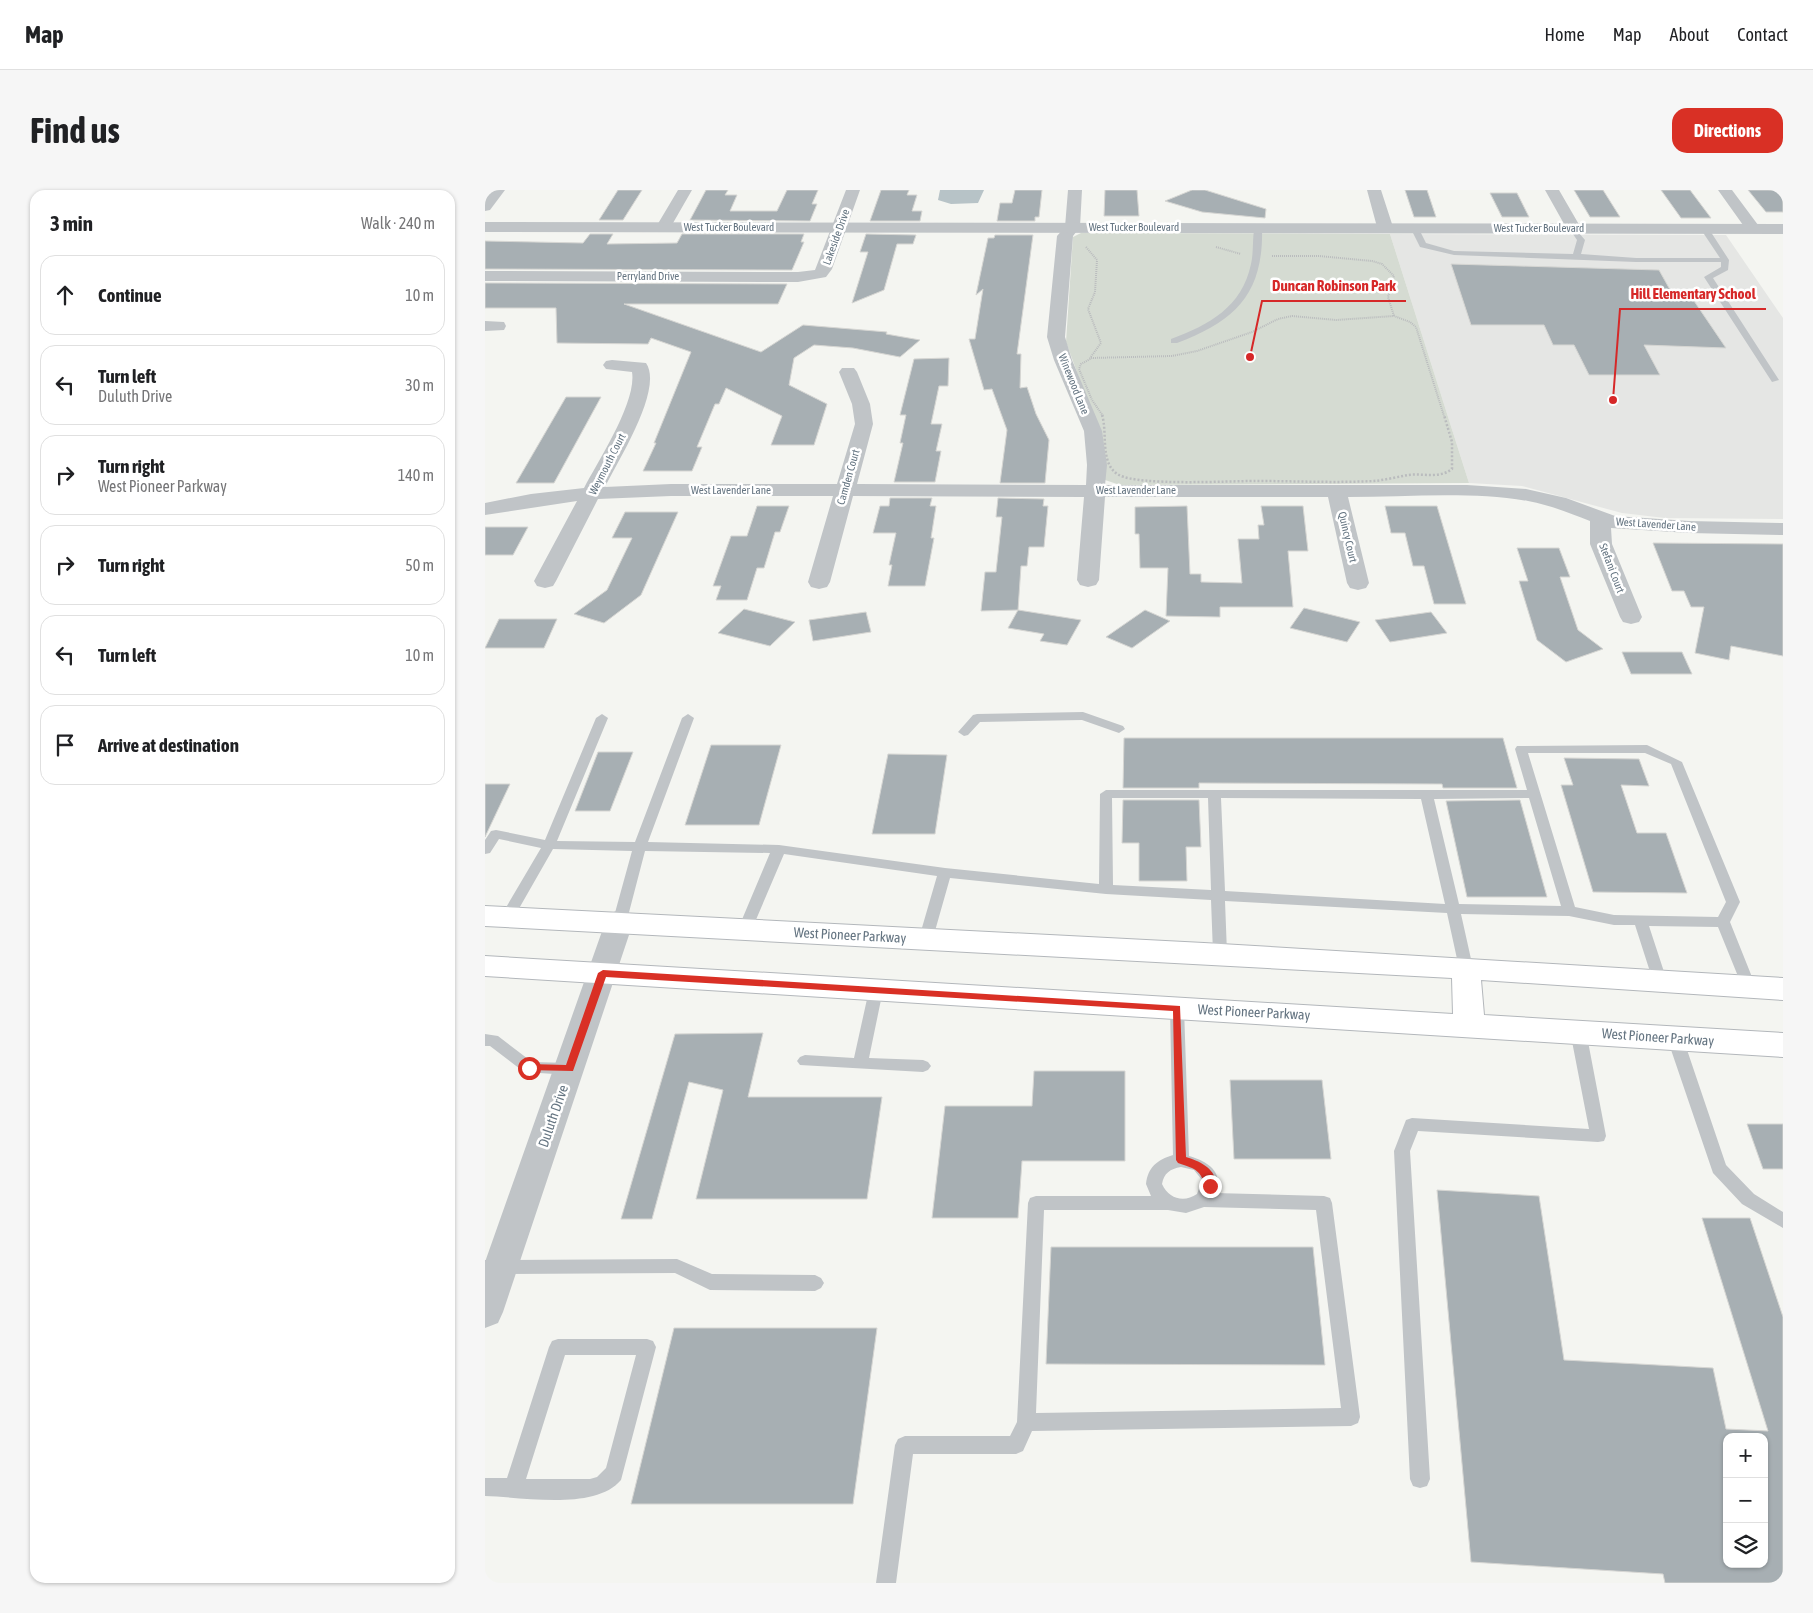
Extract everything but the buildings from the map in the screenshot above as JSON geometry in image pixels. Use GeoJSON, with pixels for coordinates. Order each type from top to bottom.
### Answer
{"type":"FeatureCollection","features":[{"type":"Feature","properties":{"kind":"main road","name":"West Pioneer Parkway"},"geometry":{"type":"LineString","coordinates":[[497,916],[620,920],[745,929],[1220,953],[1783,989]]}},
{"type":"Feature","properties":{"kind":"main road","name":"West Pioneer Parkway"},"geometry":{"type":"LineString","coordinates":[[485,966],[1469,1024],[1783,1045]]}},
{"type":"Feature","properties":{"kind":"main road"},"geometry":{"type":"LineString","coordinates":[[1466,968],[1469,1024]]}},
{"type":"Feature","properties":{"kind":"street"},"geometry":{"type":"LineString","coordinates":[[485,207],[497,190]]}},
{"type":"Feature","properties":{"kind":"street"},"geometry":{"type":"LineString","coordinates":[[664,227],[685,190]]}},
{"type":"Feature","properties":{"kind":"street","name":"Lakeside Drive"},"geometry":{"type":"LineString","coordinates":[[810,275],[820,274],[824,269],[853,190]]}},
{"type":"Feature","properties":{"kind":"street","name":"Winewood Lane"},"geometry":{"type":"LineString","coordinates":[[1075,190],[1072,227],[1065,236],[1056,336],[1063,360],[1093,431],[1097,465],[1088,580]]}},
{"type":"Feature","properties":{"kind":"street"},"geometry":{"type":"LineString","coordinates":[[1374,190],[1385,227]]}},
{"type":"Feature","properties":{"kind":"street"},"geometry":{"type":"LineString","coordinates":[[1552,190],[1573,228]]}},
{"type":"Feature","properties":{"kind":"street"},"geometry":{"type":"LineString","coordinates":[[1725,190],[1753,229]]}},
{"type":"Feature","properties":{"kind":"street","name":"West Tucker Boulevard"},"geometry":{"type":"LineString","coordinates":[[485,227],[1783,229]]}},
{"type":"Feature","properties":{"kind":"street","name":"Perryland Drive"},"geometry":{"type":"LineString","coordinates":[[485,276],[810,275]]}},
{"type":"Feature","properties":{"kind":"street","name":"Weymouth Court"},"geometry":{"type":"LineString","coordinates":[[545,581],[633,414],[642,378],[640,367],[636,365],[612,365]]}},
{"type":"Feature","properties":{"kind":"street","name":"Camden Court"},"geometry":{"type":"LineString","coordinates":[[819,582],[863,424],[861,404],[848,372]]}},
{"type":"Feature","properties":{"kind":"street","name":"West Lavender Lane"},"geometry":{"type":"LineString","coordinates":[[485,509],[544,498],[592,493],[671,490],[1495,492],[1559,502],[1612,522],[1689,527],[1783,528]]}},
{"type":"Feature","properties":{"kind":"street","name":"Quincy Court"},"geometry":{"type":"LineString","coordinates":[[1337,491],[1358,583]]}},
{"type":"Feature","properties":{"kind":"street","name":"Stefani Court"},"geometry":{"type":"LineString","coordinates":[[1600,518],[1601,544],[1631,617]]}},
{"type":"Feature","properties":{"kind":"street","name":"Duluth Drive"},"geometry":{"type":"LineString","coordinates":[[485,1312],[493,1267],[569,1069],[620,920]]}},
{"type":"Feature","properties":{"kind":"lane"},"geometry":{"type":"LineString","coordinates":[[1174,341],[1203,330],[1220,320],[1243,295],[1259,256],[1258,227]]}},
{"type":"Feature","properties":{"kind":"lane"},"geometry":{"type":"LineString","coordinates":[[1414,227],[1423,245],[1454,253],[1576,256],[1636,260],[1725,260]]}},
{"type":"Feature","properties":{"kind":"lane"},"geometry":{"type":"LineString","coordinates":[[1573,228],[1581,240],[1576,256]]}},
{"type":"Feature","properties":{"kind":"lane"},"geometry":{"type":"LineString","coordinates":[[1704,228],[1725,260],[1723,271],[1708,277],[1775,380]]}},
{"type":"Feature","properties":{"kind":"lane"},"geometry":{"type":"LineString","coordinates":[[963,732],[977,718],[1083,716],[1119,729]]}},
{"type":"Feature","properties":{"kind":"lane"},"geometry":{"type":"LineString","coordinates":[[497,916],[549,844],[602,718]]}},
{"type":"Feature","properties":{"kind":"lane"},"geometry":{"type":"LineString","coordinates":[[620,920],[640,846],[688,718]]}},
{"type":"Feature","properties":{"kind":"lane"},"geometry":{"type":"LineString","coordinates":[[1569,910],[1521,749],[1647,749],[1676,762],[1733,902],[1723,922],[1749,987]]}},
{"type":"Feature","properties":{"kind":"lane"},"geometry":{"type":"LineString","coordinates":[[1106,888],[1106,794],[1535,794]]}},
{"type":"Feature","properties":{"kind":"lane"},"geometry":{"type":"LineString","coordinates":[[1215,794],[1220,953]]}},
{"type":"Feature","properties":{"kind":"lane"},"geometry":{"type":"LineString","coordinates":[[1427,795],[1466,968]]}},
{"type":"Feature","properties":{"kind":"lane"},"geometry":{"type":"LineString","coordinates":[[485,850],[496,834],[549,844],[779,849],[945,873],[1106,888],[1454,909],[1569,910],[1614,920],[1723,922]]}},
{"type":"Feature","properties":{"kind":"lane"},"geometry":{"type":"LineString","coordinates":[[745,929],[779,849]]}},
{"type":"Feature","properties":{"kind":"lane"},"geometry":{"type":"LineString","coordinates":[[926,938],[945,873]]}},
{"type":"Feature","properties":{"kind":"lane"},"geometry":{"type":"LineString","coordinates":[[1640,920],[1660,981]]}},
{"type":"Feature","properties":{"kind":"lane"},"geometry":{"type":"LineString","coordinates":[[860,1064],[876,990]]}},
{"type":"Feature","properties":{"kind":"lane"},"geometry":{"type":"LineString","coordinates":[[1177,1008],[1181,1160]]}},
{"type":"Feature","properties":{"kind":"lane"},"geometry":{"type":"LineString","coordinates":[[1420,1479],[1401,1151],[1412,1124],[1598,1136],[1579,1032]]}},
{"type":"Feature","properties":{"kind":"lane"},"geometry":{"type":"LineString","coordinates":[[1675,1038],[1719,1168],[1748,1199],[1783,1221]]}},
{"type":"Feature","properties":{"kind":"lane"},"geometry":{"type":"LineString","coordinates":[[485,1040],[493,1040],[529,1068],[569,1069]]}},
{"type":"Feature","properties":{"kind":"lane"},"geometry":{"type":"LineString","coordinates":[[805,1061],[923,1066]]}},
{"type":"Feature","properties":{"kind":"lane"},"geometry":{"type":"LineString","coordinates":[[1167,1203],[1155,1191],[1155,1176],[1165,1165],[1181,1160],[1199,1165],[1210,1178],[1208,1194],[1202,1200]]}},
{"type":"Feature","properties":{"kind":"lane"},"geometry":{"type":"LineString","coordinates":[[886,1583],[905,1445],[1015,1445],[1026,1422],[1036,1203],[1167,1203],[1184,1207],[1202,1200],[1324,1203],[1351,1417],[1026,1422]]}},
{"type":"Feature","properties":{"kind":"lane"},"geometry":{"type":"LineString","coordinates":[[493,1267],[677,1266],[710,1282],[815,1283]]}},
{"type":"Feature","properties":{"kind":"lane"},"geometry":{"type":"LineString","coordinates":[[485,1487],[589,1488],[606,1483],[614,1473],[647,1347],[558,1347],[514,1487]]}},
{"type":"Feature","properties":{"kind":"path"},"geometry":{"type":"LineString","coordinates":[[1083,243],[1097,260],[1095,292],[1088,309],[1101,343],[1079,369],[1092,400],[1101,411],[1106,427],[1106,456],[1110,466],[1117,474],[1129,479],[1168,482],[1375,481],[1447,473],[1453,467],[1452,442],[1419,334],[1410,322],[1394,316],[1336,320],[1292,316],[1278,319],[1252,332],[1197,351],[1172,356],[1105,357],[1087,360]]}},
{"type":"Feature","properties":{"kind":"path"},"geometry":{"type":"LineString","coordinates":[[1209,243],[1225,251],[1259,256],[1333,257],[1383,264],[1394,276],[1388,296],[1394,316]]}},
{"type":"Feature","properties":{"kind":"shaded area"},"geometry":{"type":"Polygon","coordinates":[[[940,190],[984,190],[978,203],[951,204],[938,200],[940,190]]]}},
{"type":"Feature","properties":{"kind":"shaded area"},"geometry":{"type":"Polygon","coordinates":[[[1081,233],[1390,234],[1469,483],[1120,485],[1105,480],[1093,416],[1066,342],[1073,237],[1081,233]]]}},
{"type":"Feature","properties":{"kind":"shaded area"},"geometry":{"type":"Polygon","coordinates":[[[1390,234],[1726,235],[1783,318],[1783,519],[1665,518],[1622,513],[1522,486],[1469,483],[1390,234]]]}},
{"type":"Feature","properties":{"kind":"place","name":"Duncan Robinson Park"},"geometry":{"type":"Point","coordinates":[1250,357]}},
{"type":"Feature","properties":{"kind":"place","name":"Hill Elementary School"},"geometry":{"type":"Point","coordinates":[1613,400]}},
{"type":"Feature","properties":{"kind":"route"},"geometry":{"type":"LineString","coordinates":[[529,1068],[569,1069],[603,973],[1177,1008],[1181,1160],[1190,1161],[1206,1171],[1210,1178],[1210,1186]]}}]}
